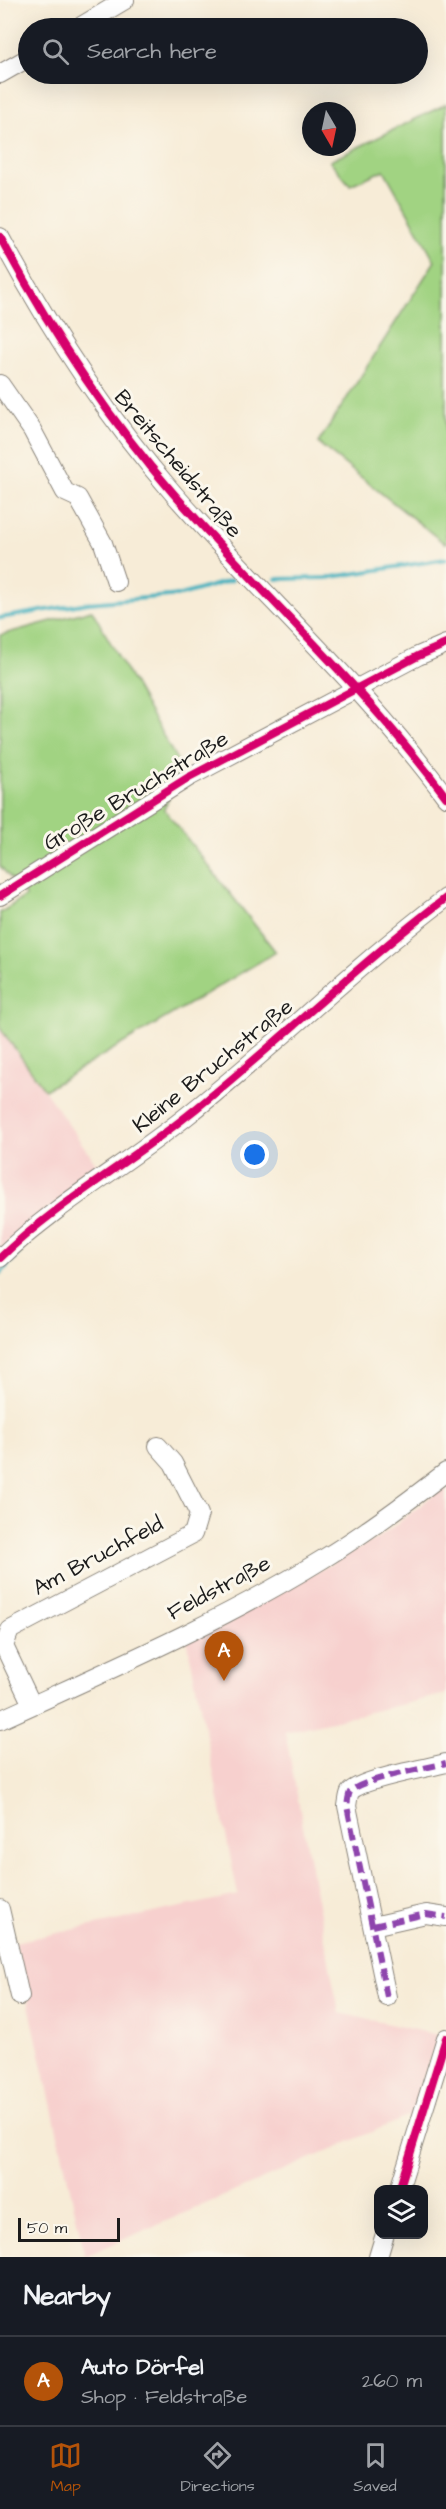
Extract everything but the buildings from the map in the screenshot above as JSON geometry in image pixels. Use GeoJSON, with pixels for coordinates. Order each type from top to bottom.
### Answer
{"type":"FeatureCollection","features":[{"type":"Feature","properties":{"kind":"street"},"geometry":{"type":"LineString","coordinates":[[95,18],[126,0]]}},
{"type":"Feature","properties":{"kind":"street"},"geometry":{"type":"LineString","coordinates":[[0,75],[18,64]]}},
{"type":"Feature","properties":{"kind":"street","name":"Breitscheidstraße"},"geometry":{"type":"LineString","coordinates":[[0,238],[58,339],[152,468],[257,584],[358,689],[401,738],[446,797]]}},
{"type":"Feature","properties":{"kind":"street"},"geometry":{"type":"LineString","coordinates":[[0,384],[32,430],[65,492],[78,498],[103,543],[116,582]]}},
{"type":"Feature","properties":{"kind":"street","name":"Große Bruchstraße"},"geometry":{"type":"LineString","coordinates":[[0,896],[189,777],[240,748],[418,656],[446,644]]}},
{"type":"Feature","properties":{"kind":"street","name":"Kleine Bruchstraße"},"geometry":{"type":"LineString","coordinates":[[0,1258],[30,1231],[205,1102],[399,935],[446,898]]}},
{"type":"Feature","properties":{"kind":"street","name":"Am Bruchfeld"},"geometry":{"type":"LineString","coordinates":[[32,1705],[4,1646],[10,1630],[193,1534],[199,1514],[173,1463],[158,1446]]}},
{"type":"Feature","properties":{"kind":"street","name":"Feldstraße"},"geometry":{"type":"LineString","coordinates":[[0,1720],[163,1645],[306,1569],[378,1524],[446,1472]]}},
{"type":"Feature","properties":{"kind":"street"},"geometry":{"type":"LineString","coordinates":[[387,1997],[347,1806],[350,1792],[365,1783],[446,1763]]}},
{"type":"Feature","properties":{"kind":"street"},"geometry":{"type":"LineString","coordinates":[[0,1908],[20,1996]]}},
{"type":"Feature","properties":{"kind":"street"},"geometry":{"type":"LineString","coordinates":[[373,1926],[426,1914],[446,1917]]}},
{"type":"Feature","properties":{"kind":"street"},"geometry":{"type":"LineString","coordinates":[[401,2185],[446,2038]]}},
{"type":"Feature","properties":{"kind":"street"},"geometry":{"type":"LineString","coordinates":[[378,2257],[384,2239]]}},
{"type":"Feature","properties":{"kind":"shaded area"},"geometry":{"type":"Polygon","coordinates":[[[0,1028],[100,1169],[0,1248],[0,1028]]]}},
{"type":"Feature","properties":{"kind":"shaded area"},"geometry":{"type":"Polygon","coordinates":[[[446,1485],[446,1694],[285,1732],[339,2013],[438,2035],[411,2115],[85,2256],[15,1942],[238,1895],[187,1641],[380,1537],[446,1485]]]}},
{"type":"Feature","properties":{"kind":"green space"},"geometry":{"type":"Polygon","coordinates":[[[446,104],[446,543],[318,443],[435,261],[384,170],[350,185],[330,161],[340,156],[356,156],[356,148],[446,104]]]}},
{"type":"Feature","properties":{"kind":"green space"},"geometry":{"type":"Polygon","coordinates":[[[92,610],[182,769],[164,809],[276,952],[45,1090],[0,1028],[0,913],[26,896],[0,866],[0,635],[92,610]]]}},
{"type":"Feature","properties":{"kind":"waterway"},"geometry":{"type":"LineString","coordinates":[[276,579],[326,578],[446,559]]}},
{"type":"Feature","properties":{"kind":"waterway"},"geometry":{"type":"LineString","coordinates":[[0,618],[88,603],[181,595],[232,580]]}},
{"type":"Feature","properties":{"kind":"waterway"},"geometry":{"type":"LineString","coordinates":[[0,1274],[21,1250]]}},
{"type":"Feature","properties":{"kind":"marked path"},"geometry":{"type":"LineString","coordinates":[[387,1997],[347,1806],[349,1795],[356,1787],[367,1783],[446,1763]]}},
{"type":"Feature","properties":{"kind":"marked path"},"geometry":{"type":"LineString","coordinates":[[373,1926],[426,1914],[446,1917]]}},
{"type":"Feature","properties":{"kind":"cycle path"},"geometry":{"type":"LineString","coordinates":[[0,237],[58,337],[124,433],[207,531],[382,718],[446,797]]}},
{"type":"Feature","properties":{"kind":"cycle path"},"geometry":{"type":"LineString","coordinates":[[0,896],[189,777],[418,656],[446,644]]}},
{"type":"Feature","properties":{"kind":"cycle path"},"geometry":{"type":"LineString","coordinates":[[0,1258],[45,1219],[188,1115],[380,951],[446,898]]}},
{"type":"Feature","properties":{"kind":"cycle path"},"geometry":{"type":"LineString","coordinates":[[401,2185],[446,2038]]}},
{"type":"Feature","properties":{"kind":"place","name":"Auto Dörfel"},"geometry":{"type":"Point","coordinates":[224,1681]}}]}
